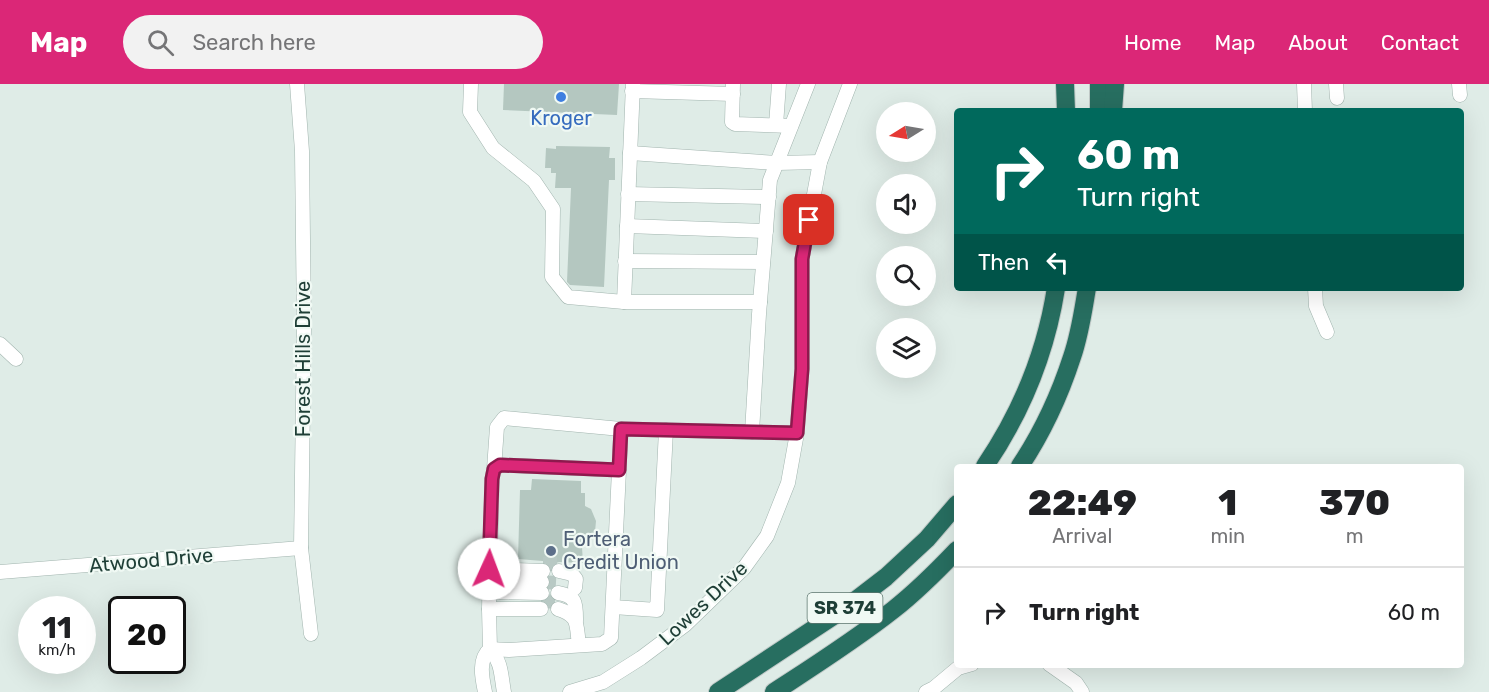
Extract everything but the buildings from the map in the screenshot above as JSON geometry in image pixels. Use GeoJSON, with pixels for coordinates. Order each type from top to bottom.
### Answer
{"type":"FeatureCollection","features":[{"type":"Feature","properties":{"kind":"highway"},"geometry":{"type":"LineString","coordinates":[[1065,84],[1066,108]]}},
{"type":"Feature","properties":{"kind":"highway"},"geometry":{"type":"LineString","coordinates":[[1099,84],[1099,108]]}},
{"type":"Feature","properties":{"kind":"highway"},"geometry":{"type":"LineString","coordinates":[[1113,108],[1116,84]]}},
{"type":"Feature","properties":{"kind":"highway"},"geometry":{"type":"LineString","coordinates":[[986,464],[1000,443],[1026,392],[1040,356],[1055,291]]}},
{"type":"Feature","properties":{"kind":"highway"},"geometry":{"type":"LineString","coordinates":[[1021,464],[1045,422],[1073,355],[1086,291]]}},
{"type":"Feature","properties":{"kind":"highway","name":"SR 374"},"geometry":{"type":"LineString","coordinates":[[718,692],[847,607],[878,583],[927,539],[954,508]]}},
{"type":"Feature","properties":{"kind":"highway","name":"SR 374"},"geometry":{"type":"LineString","coordinates":[[774,692],[861,635],[921,587],[954,553]]}},
{"type":"Feature","properties":{"kind":"street","name":"Forest Hills Drive"},"geometry":{"type":"LineString","coordinates":[[297,84],[302,151],[304,293],[301,548],[311,634]]}},
{"type":"Feature","properties":{"kind":"street"},"geometry":{"type":"LineString","coordinates":[[471,84],[470,112],[493,148],[534,181],[553,209],[552,277],[568,297],[624,302],[760,302]]}},
{"type":"Feature","properties":{"kind":"street"},"geometry":{"type":"LineString","coordinates":[[776,125],[778,84]]}},
{"type":"Feature","properties":{"kind":"street"},"geometry":{"type":"LineString","coordinates":[[752,432],[770,180],[808,84]]}},
{"type":"Feature","properties":{"kind":"street","name":"Lowes Drive"},"geometry":{"type":"LineString","coordinates":[[570,692],[603,682],[641,658],[685,625],[744,568],[767,536],[788,483],[797,433],[802,369],[802,259],[820,162],[850,84]]}},
{"type":"Feature","properties":{"kind":"street"},"geometry":{"type":"LineString","coordinates":[[1304,84],[1305,108]]}},
{"type":"Feature","properties":{"kind":"street"},"geometry":{"type":"LineString","coordinates":[[624,302],[633,87],[733,89],[732,122],[735,124],[791,126]]}},
{"type":"Feature","properties":{"kind":"street"},"geometry":{"type":"LineString","coordinates":[[630,153],[777,163],[820,162]]}},
{"type":"Feature","properties":{"kind":"street"},"geometry":{"type":"LineString","coordinates":[[628,194],[769,197]]}},
{"type":"Feature","properties":{"kind":"street"},"geometry":{"type":"LineString","coordinates":[[627,226],[766,231]]}},
{"type":"Feature","properties":{"kind":"street"},"geometry":{"type":"LineString","coordinates":[[625,261],[763,262]]}},
{"type":"Feature","properties":{"kind":"street"},"geometry":{"type":"LineString","coordinates":[[1315,291],[1316,306],[1327,332]]}},
{"type":"Feature","properties":{"kind":"street"},"geometry":{"type":"LineString","coordinates":[[0,344],[16,359]]}},
{"type":"Feature","properties":{"kind":"street"},"geometry":{"type":"LineString","coordinates":[[504,692],[497,656],[490,649],[489,584],[492,479],[497,427],[504,418],[621,429],[797,433]]}},
{"type":"Feature","properties":{"kind":"street"},"geometry":{"type":"LineString","coordinates":[[485,692],[483,660],[484,654],[490,649],[508,650],[602,644],[611,638],[621,429]]}},
{"type":"Feature","properties":{"kind":"street"},"geometry":{"type":"LineString","coordinates":[[613,607],[657,610],[666,430]]}},
{"type":"Feature","properties":{"kind":"street"},"geometry":{"type":"LineString","coordinates":[[494,469],[500,465],[619,470]]}},
{"type":"Feature","properties":{"kind":"street","name":"Atwood Drive"},"geometry":{"type":"LineString","coordinates":[[0,572],[301,548]]}},
{"type":"Feature","properties":{"kind":"street"},"geometry":{"type":"LineString","coordinates":[[558,585],[570,565],[576,573],[579,645]]}},
{"type":"Feature","properties":{"kind":"street"},"geometry":{"type":"LineString","coordinates":[[489,584],[542,585],[489,584]]}},
{"type":"Feature","properties":{"kind":"street"},"geometry":{"type":"LineString","coordinates":[[558,585],[570,613],[576,598]]}},
{"type":"Feature","properties":{"kind":"street"},"geometry":{"type":"LineString","coordinates":[[558,585],[568,585],[576,598]]}},
{"type":"Feature","properties":{"kind":"street"},"geometry":{"type":"LineString","coordinates":[[926,692],[958,668]]}},
{"type":"Feature","properties":{"kind":"street"},"geometry":{"type":"LineString","coordinates":[[1055,668],[1076,683],[1082,692]]}},
{"type":"Feature","properties":{"kind":"tunnel"},"geometry":{"type":"LineString","coordinates":[[543,564],[559,564]]}},
{"type":"Feature","properties":{"kind":"tunnel"},"geometry":{"type":"LineString","coordinates":[[542,582],[558,583]]}},
{"type":"Feature","properties":{"kind":"tunnel"},"geometry":{"type":"LineString","coordinates":[[541,601],[558,602]]}},
{"type":"Feature","properties":{"kind":"place","name":"Kroger"},"geometry":{"type":"Point","coordinates":[561,97]}},
{"type":"Feature","properties":{"kind":"place","name":"Fortera Credit Union"},"geometry":{"type":"Point","coordinates":[551,551]}},
{"type":"Feature","properties":{"kind":"route"},"geometry":{"type":"LineString","coordinates":[[489,569],[492,479],[494,469],[500,465],[619,470],[621,429],[797,433],[802,369],[802,259],[809,220]]}}]}
